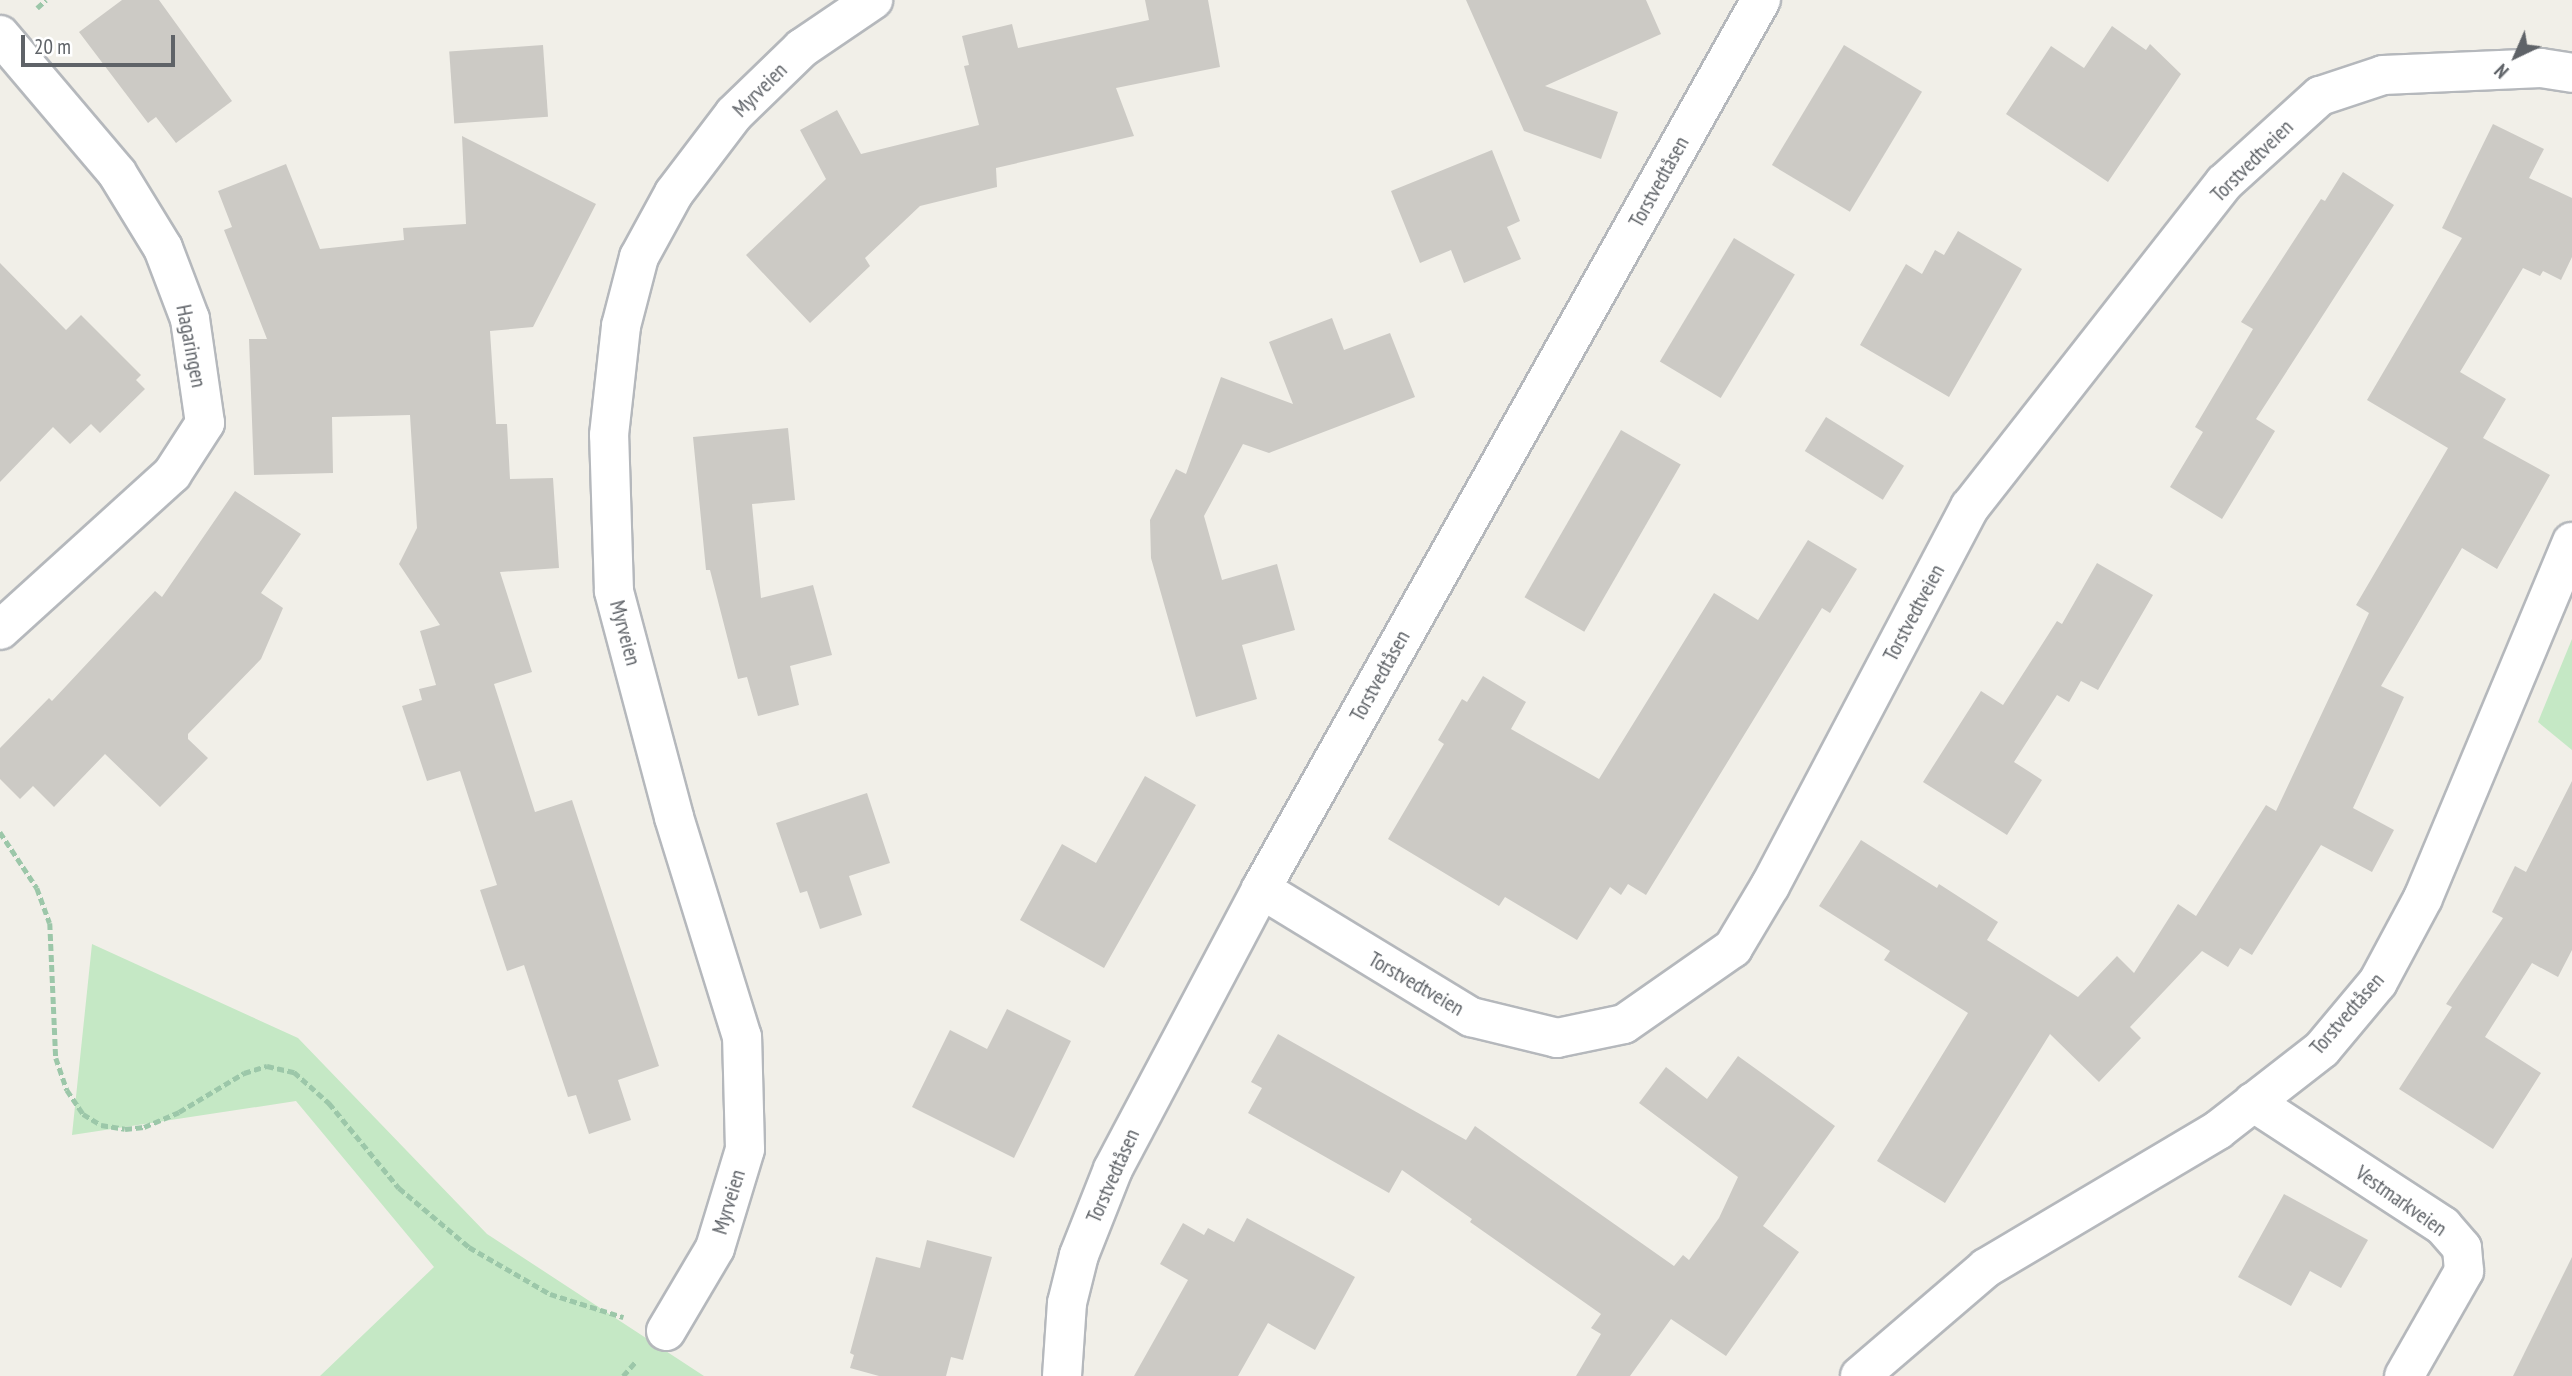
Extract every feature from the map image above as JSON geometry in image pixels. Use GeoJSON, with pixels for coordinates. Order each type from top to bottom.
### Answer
{"type":"FeatureCollection","features":[{"type":"Feature","properties":{"kind":"street","name":"Myrveien"},"geometry":{"type":"LineString","coordinates":[[666,1331],[715,1248],[745,1149],[742,1037],[674,817],[614,591],[609,435],[621,326],[639,257],[674,192],[726,124],[802,48],[873,0]]}},
{"type":"Feature","properties":{"kind":"street","name":"Torstvedtåsen"},"geometry":{"type":"LineString","coordinates":[[1062,1376],[1067,1303],[1079,1255],[1112,1169],[1261,889],[1761,0]]}},
{"type":"Feature","properties":{"kind":"street","name":"Hagaringen"},"geometry":{"type":"LineString","coordinates":[[0,35],[117,173],[163,248],[190,319],[205,423],[172,474],[0,630]]}},
{"type":"Feature","properties":{"kind":"street","name":"Torstvedtveien"},"geometry":{"type":"LineString","coordinates":[[1261,889],[1471,1017],[1557,1038],[1624,1024],[1733,948],[1770,886],[1970,507],[2224,184],[2320,96],[2384,75],[2540,68],[2572,73]]}},
{"type":"Feature","properties":{"kind":"street","name":"Torstvedtåsen"},"geometry":{"type":"LineString","coordinates":[[1860,1376],[1986,1268],[2218,1130],[2322,1049],[2378,982],[2423,898],[2572,542]]}},
{"type":"Feature","properties":{"kind":"street","name":"Vestmarkveien"},"geometry":{"type":"LineString","coordinates":[[2253,1102],[2443,1226],[2462,1248],[2464,1271],[2404,1376]]}},
{"type":"Feature","properties":{"kind":"path"},"geometry":{"type":"LineString","coordinates":[[0,832],[37,888],[50,923],[56,1058],[67,1090],[83,1114],[101,1125],[125,1129],[144,1127],[179,1112],[244,1073],[267,1066],[294,1072],[328,1103],[399,1188],[469,1247],[550,1294],[666,1331]]}},
{"type":"Feature","properties":{"kind":"green space"},"geometry":{"type":"Polygon","coordinates":[[[2572,639],[2572,750],[2538,722],[2572,639]]]}},
{"type":"Feature","properties":{"kind":"green space"},"geometry":{"type":"Polygon","coordinates":[[[92,944],[298,1038],[487,1234],[704,1376],[320,1376],[434,1267],[296,1101],[72,1135],[92,944]]]}},
{"type":"Feature","properties":{"kind":"building"},"geometry":{"type":"Polygon","coordinates":[[[122,0],[159,0],[232,101],[176,143],[156,117],[148,123],[79,32],[122,0]]]}},
{"type":"Feature","properties":{"kind":"building"},"geometry":{"type":"Polygon","coordinates":[[[1145,0],[1208,0],[1220,67],[1116,88],[1134,136],[996,168],[997,187],[920,206],[865,258],[870,266],[810,323],[746,255],[826,179],[800,130],[837,110],[861,154],[979,125],[964,66],[969,65],[962,36],[1012,24],[1018,48],[1149,20],[1145,0]]]}},
{"type":"Feature","properties":{"kind":"building"},"geometry":{"type":"Polygon","coordinates":[[[1466,0],[1646,0],[1661,34],[1545,86],[1618,112],[1601,159],[1524,131],[1466,0]]]}},
{"type":"Feature","properties":{"kind":"building"},"geometry":{"type":"Polygon","coordinates":[[[2112,26],[2146,50],[2150,44],[2181,74],[2108,182],[2006,114],[2051,46],[2084,68],[2112,26]]]}},
{"type":"Feature","properties":{"kind":"building"},"geometry":{"type":"Polygon","coordinates":[[[543,45],[548,117],[454,123],[449,52],[543,45]]]}},
{"type":"Feature","properties":{"kind":"building"},"geometry":{"type":"Polygon","coordinates":[[[1844,45],[1922,92],[1850,212],[1772,165],[1844,45]]]}},
{"type":"Feature","properties":{"kind":"building"},"geometry":{"type":"Polygon","coordinates":[[[2493,124],[2544,149],[2529,178],[2572,198],[2572,257],[2561,280],[2543,271],[2540,276],[2523,268],[2460,372],[2506,399],[2483,438],[2550,475],[2497,569],[2462,548],[2381,686],[2404,697],[2353,808],[2394,830],[2372,872],[2321,845],[2252,955],[2240,948],[2228,967],[2202,951],[2130,1027],[2141,1038],[2099,1082],[2050,1034],[1945,1203],[1877,1161],[1968,1013],[1884,960],[1890,951],[1819,906],[1861,840],[1937,888],[1939,884],[1998,922],[1987,940],[2078,997],[2117,956],[2134,973],[2178,904],[2196,916],[2266,805],[2276,811],[2369,613],[2356,605],[2448,448],[2367,400],[2462,238],[2442,228],[2493,124]]]}},
{"type":"Feature","properties":{"kind":"building"},"geometry":{"type":"Polygon","coordinates":[[[462,136],[596,204],[533,327],[490,331],[496,424],[507,424],[510,479],[553,478],[559,568],[500,572],[532,672],[494,684],[535,812],[572,800],[659,1066],[618,1080],[631,1120],[589,1134],[576,1095],[568,1097],[524,965],[507,971],[480,890],[497,885],[460,771],[427,781],[402,706],[422,700],[419,689],[436,685],[420,631],[440,625],[399,564],[417,528],[410,415],[332,417],[333,473],[254,475],[249,339],[267,339],[224,230],[232,227],[218,191],[286,164],[320,249],[404,240],[403,228],[466,224],[462,136]]]}},
{"type":"Feature","properties":{"kind":"building"},"geometry":{"type":"Polygon","coordinates":[[[1492,150],[1520,221],[1507,227],[1521,259],[1464,283],[1451,250],[1420,263],[1391,191],[1492,150]]]}},
{"type":"Feature","properties":{"kind":"building"},"geometry":{"type":"Polygon","coordinates":[[[2343,172],[2394,205],[2256,419],[2275,431],[2222,519],[2170,487],[2203,432],[2195,427],[2253,329],[2241,322],[2321,199],[2325,201],[2343,172]]]}},
{"type":"Feature","properties":{"kind":"building"},"geometry":{"type":"Polygon","coordinates":[[[1958,231],[2022,269],[1949,397],[1860,345],[1906,264],[1922,274],[1935,250],[1944,255],[1958,231]]]}},
{"type":"Feature","properties":{"kind":"building"},"geometry":{"type":"Polygon","coordinates":[[[1734,238],[1795,275],[1721,398],[1660,361],[1734,238]]]}},
{"type":"Feature","properties":{"kind":"building"},"geometry":{"type":"Polygon","coordinates":[[[0,263],[66,330],[81,315],[141,375],[136,380],[145,389],[100,433],[91,424],[70,444],[53,427],[0,482],[0,263]]]}},
{"type":"Feature","properties":{"kind":"building"},"geometry":{"type":"Polygon","coordinates":[[[1332,318],[1344,350],[1390,333],[1415,397],[1269,453],[1243,444],[1204,516],[1222,580],[1277,564],[1295,630],[1242,645],[1257,699],[1196,717],[1151,558],[1150,520],[1176,469],[1186,474],[1221,377],[1293,404],[1269,342],[1332,318]]]}},
{"type":"Feature","properties":{"kind":"building"},"geometry":{"type":"Polygon","coordinates":[[[1826,417],[1904,466],[1883,500],[1805,451],[1826,417]]]}},
{"type":"Feature","properties":{"kind":"building"},"geometry":{"type":"Polygon","coordinates":[[[788,428],[795,500],[752,504],[761,598],[813,585],[832,655],[790,666],[799,705],[758,716],[747,677],[738,679],[710,570],[706,570],[693,437],[788,428]]]}},
{"type":"Feature","properties":{"kind":"building"},"geometry":{"type":"Polygon","coordinates":[[[1621,430],[1681,464],[1584,632],[1524,597],[1621,430]]]}},
{"type":"Feature","properties":{"kind":"building"},"geometry":{"type":"Polygon","coordinates":[[[235,491],[301,534],[261,593],[283,608],[261,659],[188,734],[188,739],[208,758],[160,807],[105,754],[54,807],[33,786],[20,799],[0,779],[0,748],[49,698],[52,701],[155,591],[162,597],[235,491]]]}},
{"type":"Feature","properties":{"kind":"building"},"geometry":{"type":"Polygon","coordinates":[[[1808,540],[1857,569],[1830,613],[1822,608],[1646,895],[1628,884],[1621,895],[1610,887],[1577,940],[1505,897],[1499,906],[1388,839],[1444,744],[1438,740],[1462,699],[1467,702],[1483,676],[1526,702],[1511,729],[1599,779],[1714,593],[1758,620],[1808,540]]]}},
{"type":"Feature","properties":{"kind":"building"},"geometry":{"type":"Polygon","coordinates":[[[2097,563],[2153,595],[2098,690],[2081,681],[2069,702],[2057,695],[2014,762],[2042,780],[2007,835],[1923,782],[1981,691],[2003,705],[2057,621],[2062,624],[2097,563]]]}},
{"type":"Feature","properties":{"kind":"building"},"geometry":{"type":"Polygon","coordinates":[[[1145,776],[1196,805],[1104,968],[1020,920],[1062,844],[1096,863],[1145,776]]]}},
{"type":"Feature","properties":{"kind":"building"},"geometry":{"type":"Polygon","coordinates":[[[2572,781],[2572,950],[2558,977],[2532,963],[2485,1037],[2541,1073],[2493,1149],[2399,1089],[2452,1007],[2446,1004],[2503,918],[2492,912],[2515,866],[2526,872],[2572,781]]]}},
{"type":"Feature","properties":{"kind":"building"},"geometry":{"type":"Polygon","coordinates":[[[867,793],[890,863],[849,876],[862,915],[820,929],[807,891],[800,893],[776,823],[867,793]]]}},
{"type":"Feature","properties":{"kind":"building"},"geometry":{"type":"Polygon","coordinates":[[[1007,1009],[1071,1041],[1014,1158],[912,1107],[950,1030],[987,1049],[1007,1009]]]}},
{"type":"Feature","properties":{"kind":"building"},"geometry":{"type":"Polygon","coordinates":[[[1278,1034],[1466,1140],[1475,1126],[1674,1266],[1683,1255],[1689,1260],[1719,1218],[1738,1177],[1639,1103],[1666,1067],[1707,1099],[1738,1056],[1835,1126],[1763,1226],[1799,1252],[1726,1356],[1671,1319],[1630,1376],[1576,1376],[1601,1334],[1591,1328],[1601,1314],[1470,1222],[1472,1219],[1402,1170],[1389,1193],[1248,1113],[1262,1088],[1251,1082],[1278,1034]]]}},
{"type":"Feature","properties":{"kind":"building"},"geometry":{"type":"Polygon","coordinates":[[[2284,1194],[2368,1240],[2341,1288],[2310,1271],[2291,1306],[2238,1277],[2284,1194]]]}},
{"type":"Feature","properties":{"kind":"building"},"geometry":{"type":"Polygon","coordinates":[[[1247,1218],[1355,1277],[1315,1350],[1268,1323],[1238,1376],[1134,1376],[1188,1280],[1160,1264],[1183,1223],[1204,1235],[1208,1228],[1234,1242],[1247,1218]]]}},
{"type":"Feature","properties":{"kind":"building"},"geometry":{"type":"Polygon","coordinates":[[[927,1240],[992,1257],[963,1360],[951,1357],[946,1376],[879,1376],[850,1368],[854,1355],[850,1353],[876,1257],[920,1268],[927,1240]]]}},
{"type":"Feature","properties":{"kind":"building"},"geometry":{"type":"Polygon","coordinates":[[[2572,1257],[2572,1376],[2513,1376],[2572,1257]]]}}]}
